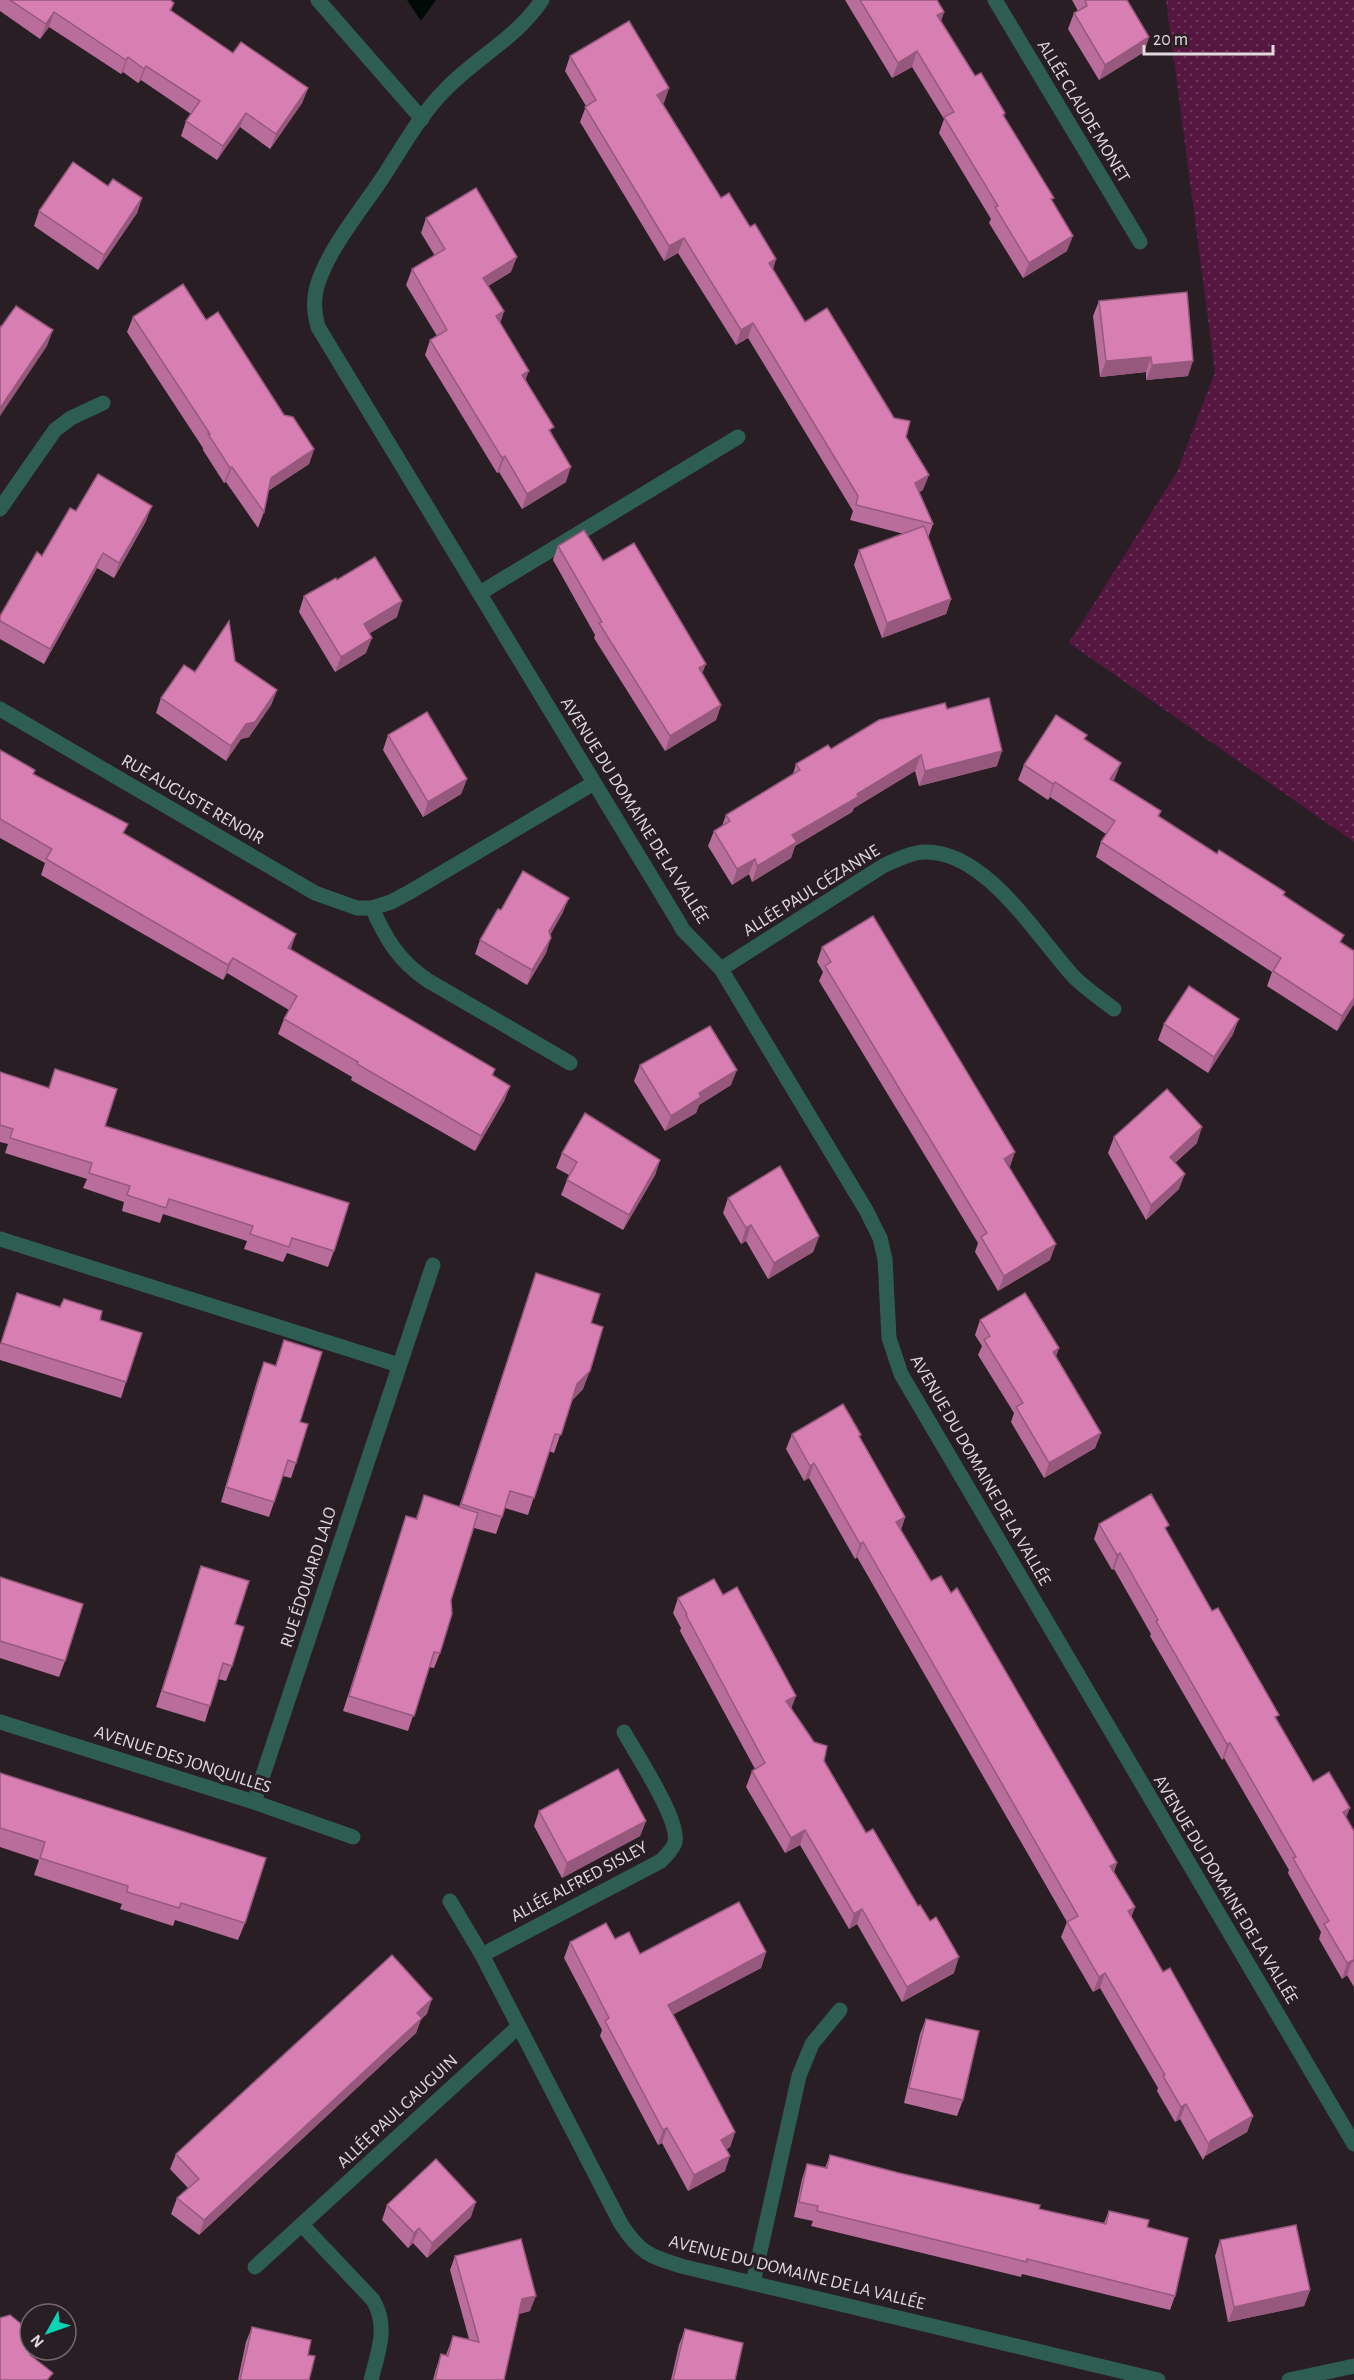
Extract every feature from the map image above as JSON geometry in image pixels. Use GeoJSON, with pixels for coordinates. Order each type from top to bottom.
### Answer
{"type":"FeatureCollection","features":[{"type":"Feature","properties":{"kind":"street"},"geometry":{"type":"LineString","coordinates":[[318,0],[422,119]]}},
{"type":"Feature","properties":{"kind":"street","name":"AVENUE DU DOMAINE DE LA VALLÉE"},"geometry":{"type":"LineString","coordinates":[[542,0],[512,34],[449,86],[422,119],[330,259],[317,286],[314,313],[318,327],[683,930],[721,969],[866,1210],[880,1238],[885,1259],[889,1338],[901,1374],[1354,2144]]}},
{"type":"Feature","properties":{"kind":"street","name":"ALLÉE CLAUDE MONET"},"geometry":{"type":"LineString","coordinates":[[995,0],[1140,242]]}},
{"type":"Feature","properties":{"kind":"street"},"geometry":{"type":"LineString","coordinates":[[0,509],[42,445],[55,430],[71,418],[103,403]]}},
{"type":"Feature","properties":{"kind":"street"},"geometry":{"type":"LineString","coordinates":[[480,593],[738,437]]}},
{"type":"Feature","properties":{"kind":"street","name":"RUE AUGUSTE RENOIR"},"geometry":{"type":"LineString","coordinates":[[0,709],[315,893],[357,908],[372,908]]}},
{"type":"Feature","properties":{"kind":"street"},"geometry":{"type":"LineString","coordinates":[[570,1063],[408,967],[393,950],[372,908],[408,893],[594,783]]}},
{"type":"Feature","properties":{"kind":"street","name":"ALLÉE PAUL CÉZANNE"},"geometry":{"type":"LineString","coordinates":[[721,969],[883,866],[906,855],[926,852],[945,855],[967,863],[988,877],[1077,979],[1114,1009]]}},
{"type":"Feature","properties":{"kind":"street"},"geometry":{"type":"LineString","coordinates":[[0,1239],[399,1365]]}},
{"type":"Feature","properties":{"kind":"street","name":"RUE ÉDOUARD LALO"},"geometry":{"type":"LineString","coordinates":[[254,1802],[433,1265]]}},
{"type":"Feature","properties":{"kind":"street","name":"AVENUE DES JONQUILLES"},"geometry":{"type":"LineString","coordinates":[[0,1722],[254,1802],[353,1837]]}},
{"type":"Feature","properties":{"kind":"street","name":"ALLÉE ALFRED SISLEY"},"geometry":{"type":"LineString","coordinates":[[482,1955],[661,1861],[670,1851],[675,1842],[675,1828],[624,1732]]}},
{"type":"Feature","properties":{"kind":"street","name":"AVENUE DU DOMAINE DE LA VALLÉE"},"geometry":{"type":"LineString","coordinates":[[450,1901],[482,1955],[621,2224],[634,2243],[648,2255],[663,2261],[1158,2380]]}},
{"type":"Feature","properties":{"kind":"street"},"geometry":{"type":"LineString","coordinates":[[753,2283],[799,2076],[812,2044],[840,2010]]}},
{"type":"Feature","properties":{"kind":"street","name":"ALLÉE PAUL GAUGUIN"},"geometry":{"type":"LineString","coordinates":[[255,2267],[518,2027]]}},
{"type":"Feature","properties":{"kind":"street"},"geometry":{"type":"LineString","coordinates":[[302,2225],[373,2300],[380,2312],[382,2329],[371,2380]]}},
{"type":"Feature","properties":{"kind":"street"},"geometry":{"type":"LineString","coordinates":[[1289,2380],[1354,2366]]}},
{"type":"Feature","properties":{"kind":"shaded area"},"geometry":{"type":"Polygon","coordinates":[[[407,0],[436,0],[421,21],[407,0]]]}},
{"type":"Feature","properties":{"kind":"shaded area"},"geometry":{"type":"Polygon","coordinates":[[[1166,0],[1354,0],[1354,842],[1069,643],[1177,472],[1215,372],[1166,0]]]}},
{"type":"Feature","properties":{"kind":"building"},"geometry":{"type":"Polygon","coordinates":[[[10,0],[170,0],[174,3],[170,10],[233,53],[241,42],[308,88],[276,134],[246,113],[223,146],[186,121],[200,101],[146,66],[144,69],[128,57],[126,60],[54,12],[46,24],[10,0]]]}},
{"type":"Feature","properties":{"kind":"building"},"geometry":{"type":"Polygon","coordinates":[[[860,0],[937,0],[944,12],[937,15],[975,76],[981,73],[1005,113],[1003,115],[1054,198],[1051,199],[1073,236],[1029,263],[995,207],[998,206],[944,117],[954,112],[917,51],[898,63],[860,0]]]}},
{"type":"Feature","properties":{"kind":"building"},"geometry":{"type":"Polygon","coordinates":[[[1085,0],[1127,0],[1149,37],[1105,65],[1074,13],[1087,6],[1085,0]]]}},
{"type":"Feature","properties":{"kind":"building"},"geometry":{"type":"Polygon","coordinates":[[[629,21],[669,88],[657,95],[721,198],[729,193],[750,227],[755,224],[776,259],[769,263],[805,322],[827,308],[894,418],[910,421],[906,437],[929,475],[915,483],[933,524],[856,505],[858,496],[753,323],[741,330],[684,238],[669,246],[585,107],[596,100],[570,56],[629,21]]]}},
{"type":"Feature","properties":{"kind":"building"},"geometry":{"type":"Polygon","coordinates":[[[73,162],[108,186],[113,179],[142,198],[104,255],[39,211],[73,162]]]}},
{"type":"Feature","properties":{"kind":"building"},"geometry":{"type":"Polygon","coordinates":[[[476,188],[517,257],[483,278],[504,311],[496,316],[529,371],[522,375],[554,427],[549,430],[571,467],[527,494],[505,456],[502,458],[430,340],[447,330],[412,269],[445,249],[426,218],[476,188]]]}},
{"type":"Feature","properties":{"kind":"building"},"geometry":{"type":"Polygon","coordinates":[[[183,284],[206,320],[218,312],[284,415],[293,417],[314,449],[271,478],[264,512],[232,467],[230,468],[133,317],[183,284]]]}},
{"type":"Feature","properties":{"kind":"building"},"geometry":{"type":"Polygon","coordinates":[[[1187,292],[1193,361],[1152,365],[1151,357],[1106,361],[1099,301],[1187,292]]]}},
{"type":"Feature","properties":{"kind":"building"},"geometry":{"type":"Polygon","coordinates":[[[16,306],[53,330],[0,408],[0,326],[16,306]]]}},
{"type":"Feature","properties":{"kind":"building"},"geometry":{"type":"Polygon","coordinates":[[[98,474],[152,506],[119,563],[103,553],[50,649],[0,621],[0,616],[37,552],[42,556],[70,508],[76,511],[98,474]]]}},
{"type":"Feature","properties":{"kind":"building"},"geometry":{"type":"Polygon","coordinates":[[[924,526],[951,599],[887,623],[859,550],[924,526]]]}},
{"type":"Feature","properties":{"kind":"building"},"geometry":{"type":"Polygon","coordinates":[[[584,530],[603,561],[634,543],[706,664],[699,668],[721,705],[670,736],[599,623],[602,622],[558,546],[584,530]]]}},
{"type":"Feature","properties":{"kind":"building"},"geometry":{"type":"Polygon","coordinates":[[[375,557],[402,601],[364,624],[372,638],[341,657],[304,596],[336,578],[337,580],[375,557]]]}},
{"type":"Feature","properties":{"kind":"building"},"geometry":{"type":"Polygon","coordinates":[[[229,621],[235,661],[277,690],[255,722],[246,724],[231,746],[161,698],[184,665],[195,672],[229,621]]]}},
{"type":"Feature","properties":{"kind":"building"},"geometry":{"type":"Polygon","coordinates":[[[989,698],[1002,751],[925,771],[921,755],[857,794],[858,797],[792,835],[797,842],[757,866],[755,859],[737,869],[714,831],[730,821],[726,815],[800,770],[796,764],[828,745],[831,749],[879,720],[945,703],[947,709],[989,698]]]}},
{"type":"Feature","properties":{"kind":"building"},"geometry":{"type":"Polygon","coordinates":[[[427,712],[467,779],[428,802],[388,735],[427,712]]]}},
{"type":"Feature","properties":{"kind":"building"},"geometry":{"type":"Polygon","coordinates":[[[1056,715],[1087,735],[1084,739],[1121,763],[1110,779],[1161,811],[1158,816],[1217,854],[1219,850],[1285,892],[1283,895],[1344,935],[1340,942],[1354,951],[1354,998],[1342,1016],[1273,971],[1281,958],[1101,842],[1115,821],[1024,765],[1056,715]]]}},
{"type":"Feature","properties":{"kind":"building"},"geometry":{"type":"Polygon","coordinates":[[[0,750],[35,770],[33,774],[128,824],[123,833],[296,934],[288,948],[495,1069],[492,1075],[510,1086],[481,1136],[284,1019],[297,996],[233,958],[228,965],[46,859],[52,849],[0,819],[0,750]]]}},
{"type":"Feature","properties":{"kind":"building"},"geometry":{"type":"Polygon","coordinates":[[[523,871],[569,898],[549,931],[551,938],[532,970],[480,940],[498,909],[501,910],[523,871]]]}},
{"type":"Feature","properties":{"kind":"building"},"geometry":{"type":"Polygon","coordinates":[[[873,916],[1015,1152],[1004,1159],[1056,1244],[1004,1276],[981,1237],[987,1233],[825,966],[831,962],[822,947],[873,916]]]}},
{"type":"Feature","properties":{"kind":"building"},"geometry":{"type":"Polygon","coordinates":[[[1189,986],[1239,1019],[1214,1057],[1164,1024],[1189,986]]]}},
{"type":"Feature","properties":{"kind":"building"},"geometry":{"type":"Polygon","coordinates":[[[710,1026],[737,1070],[699,1093],[701,1097],[671,1116],[640,1065],[710,1026]]]}},
{"type":"Feature","properties":{"kind":"building"},"geometry":{"type":"Polygon","coordinates":[[[55,1069],[117,1089],[105,1126],[349,1203],[334,1251],[292,1238],[289,1247],[250,1234],[253,1226],[169,1199],[166,1208],[127,1195],[130,1186],[89,1173],[92,1163],[10,1138],[13,1129],[0,1125],[0,1072],[49,1088],[55,1069]]]}},
{"type":"Feature","properties":{"kind":"building"},"geometry":{"type":"Polygon","coordinates":[[[1167,1089],[1202,1127],[1170,1157],[1185,1174],[1151,1205],[1114,1137],[1167,1089]]]}},
{"type":"Feature","properties":{"kind":"building"},"geometry":{"type":"Polygon","coordinates":[[[585,1113],[660,1160],[629,1215],[567,1180],[577,1162],[562,1153],[585,1113]]]}},
{"type":"Feature","properties":{"kind":"building"},"geometry":{"type":"Polygon","coordinates":[[[780,1166],[819,1236],[774,1263],[751,1225],[746,1228],[728,1198],[780,1166]]]}},
{"type":"Feature","properties":{"kind":"building"},"geometry":{"type":"Polygon","coordinates":[[[536,1273],[600,1294],[591,1323],[603,1327],[590,1371],[577,1384],[561,1435],[555,1434],[534,1498],[510,1491],[502,1517],[461,1504],[536,1273]]]}},
{"type":"Feature","properties":{"kind":"building"},"geometry":{"type":"Polygon","coordinates":[[[17,1293],[60,1307],[64,1299],[102,1311],[100,1320],[142,1333],[126,1382],[1,1343],[17,1293]]]}},
{"type":"Feature","properties":{"kind":"building"},"geometry":{"type":"Polygon","coordinates":[[[1025,1293],[1059,1348],[1053,1352],[1101,1433],[1049,1463],[1016,1407],[1023,1403],[984,1340],[990,1336],[980,1320],[1025,1293]]]}},
{"type":"Feature","properties":{"kind":"building"},"geometry":{"type":"Polygon","coordinates":[[[284,1340],[322,1352],[300,1422],[308,1424],[296,1463],[288,1460],[274,1502],[226,1487],[264,1362],[276,1366],[284,1340]]]}},
{"type":"Feature","properties":{"kind":"building"},"geometry":{"type":"Polygon","coordinates":[[[843,1404],[905,1517],[896,1522],[931,1581],[941,1576],[951,1593],[957,1588],[1117,1863],[1110,1866],[1135,1907],[1128,1911],[1163,1972],[1170,1968],[1253,2116],[1210,2141],[1209,2145],[1186,2104],[1181,2107],[1163,2076],[1165,2075],[1105,1973],[1099,1977],[1067,1922],[1078,1916],[863,1542],[860,1544],[814,1463],[810,1466],[792,1434],[843,1404]]]}},
{"type":"Feature","properties":{"kind":"building"},"geometry":{"type":"Polygon","coordinates":[[[1151,1494],[1169,1525],[1165,1528],[1212,1611],[1218,1608],[1279,1715],[1275,1717],[1313,1782],[1329,1772],[1350,1808],[1343,1812],[1354,1831],[1354,1962],[1353,1960],[1347,1963],[1324,1924],[1329,1921],[1293,1858],[1296,1857],[1230,1743],[1227,1744],[1156,1621],[1158,1620],[1120,1553],[1117,1555],[1099,1524],[1151,1494]]]}},
{"type":"Feature","properties":{"kind":"building"},"geometry":{"type":"Polygon","coordinates":[[[424,1495],[478,1513],[451,1600],[452,1614],[440,1653],[434,1652],[414,1716],[349,1696],[406,1516],[417,1519],[424,1495]]]}},
{"type":"Feature","properties":{"kind":"building"},"geometry":{"type":"Polygon","coordinates":[[[201,1566],[249,1581],[235,1624],[244,1627],[232,1666],[223,1663],[210,1706],[162,1691],[201,1566]]]}},
{"type":"Feature","properties":{"kind":"building"},"geometry":{"type":"Polygon","coordinates":[[[0,1577],[83,1604],[65,1661],[0,1641],[0,1577]]]}},
{"type":"Feature","properties":{"kind":"building"},"geometry":{"type":"Polygon","coordinates":[[[714,1579],[723,1595],[737,1587],[796,1696],[786,1701],[814,1742],[827,1746],[824,1761],[866,1833],[873,1829],[918,1906],[920,1905],[930,1921],[936,1917],[959,1957],[907,1987],[862,1909],[854,1914],[805,1830],[791,1838],[752,1771],[765,1763],[678,1598],[714,1579]]]}},
{"type":"Feature","properties":{"kind":"building"},"geometry":{"type":"Polygon","coordinates":[[[618,1769],[646,1821],[567,1863],[539,1811],[618,1769]]]}},
{"type":"Feature","properties":{"kind":"building"},"geometry":{"type":"Polygon","coordinates":[[[0,1773],[266,1858],[245,1923],[181,1903],[179,1908],[127,1892],[128,1886],[40,1858],[45,1842],[0,1828],[0,1773]]]}},
{"type":"Feature","properties":{"kind":"building"},"geometry":{"type":"Polygon","coordinates":[[[739,1902],[766,1952],[668,2005],[735,2132],[721,2140],[730,2156],[694,2175],[667,2128],[663,2130],[605,2021],[609,2018],[570,1942],[606,1923],[615,1939],[629,1932],[640,1954],[739,1902]]]}},
{"type":"Feature","properties":{"kind":"building"},"geometry":{"type":"Polygon","coordinates":[[[392,1955],[432,1999],[417,2013],[422,2018],[204,2220],[177,2198],[199,2179],[176,2154],[392,1955]]]}},
{"type":"Feature","properties":{"kind":"building"},"geometry":{"type":"Polygon","coordinates":[[[926,2019],[979,2031],[963,2100],[909,2088],[926,2019]]]}},
{"type":"Feature","properties":{"kind":"building"},"geometry":{"type":"Polygon","coordinates":[[[830,2155],[1040,2205],[1039,2209],[1106,2224],[1109,2211],[1149,2220],[1147,2227],[1188,2238],[1175,2296],[1027,2259],[1027,2262],[817,2211],[818,2206],[799,2202],[807,2164],[827,2168],[830,2155]]]}},
{"type":"Feature","properties":{"kind":"building"},"geometry":{"type":"Polygon","coordinates":[[[436,2159],[476,2202],[432,2243],[419,2228],[414,2233],[387,2205],[436,2159]]]}},
{"type":"Feature","properties":{"kind":"building"},"geometry":{"type":"Polygon","coordinates":[[[1296,2225],[1310,2290],[1234,2307],[1220,2240],[1296,2225]]]}},
{"type":"Feature","properties":{"kind":"building"},"geometry":{"type":"Polygon","coordinates":[[[521,2239],[536,2296],[522,2299],[504,2380],[435,2380],[441,2354],[448,2356],[453,2336],[479,2342],[455,2256],[521,2239]]]}},
{"type":"Feature","properties":{"kind":"building"},"geometry":{"type":"Polygon","coordinates":[[[10,2315],[18,2321],[18,2362],[39,2362],[53,2373],[47,2380],[0,2380],[0,2318],[10,2315]]]}},
{"type":"Feature","properties":{"kind":"building"},"geometry":{"type":"Polygon","coordinates":[[[252,2327],[311,2340],[308,2355],[315,2356],[309,2380],[240,2380],[252,2327]]]}},
{"type":"Feature","properties":{"kind":"building"},"geometry":{"type":"Polygon","coordinates":[[[685,2329],[743,2343],[735,2380],[673,2380],[685,2329]]]}}]}
